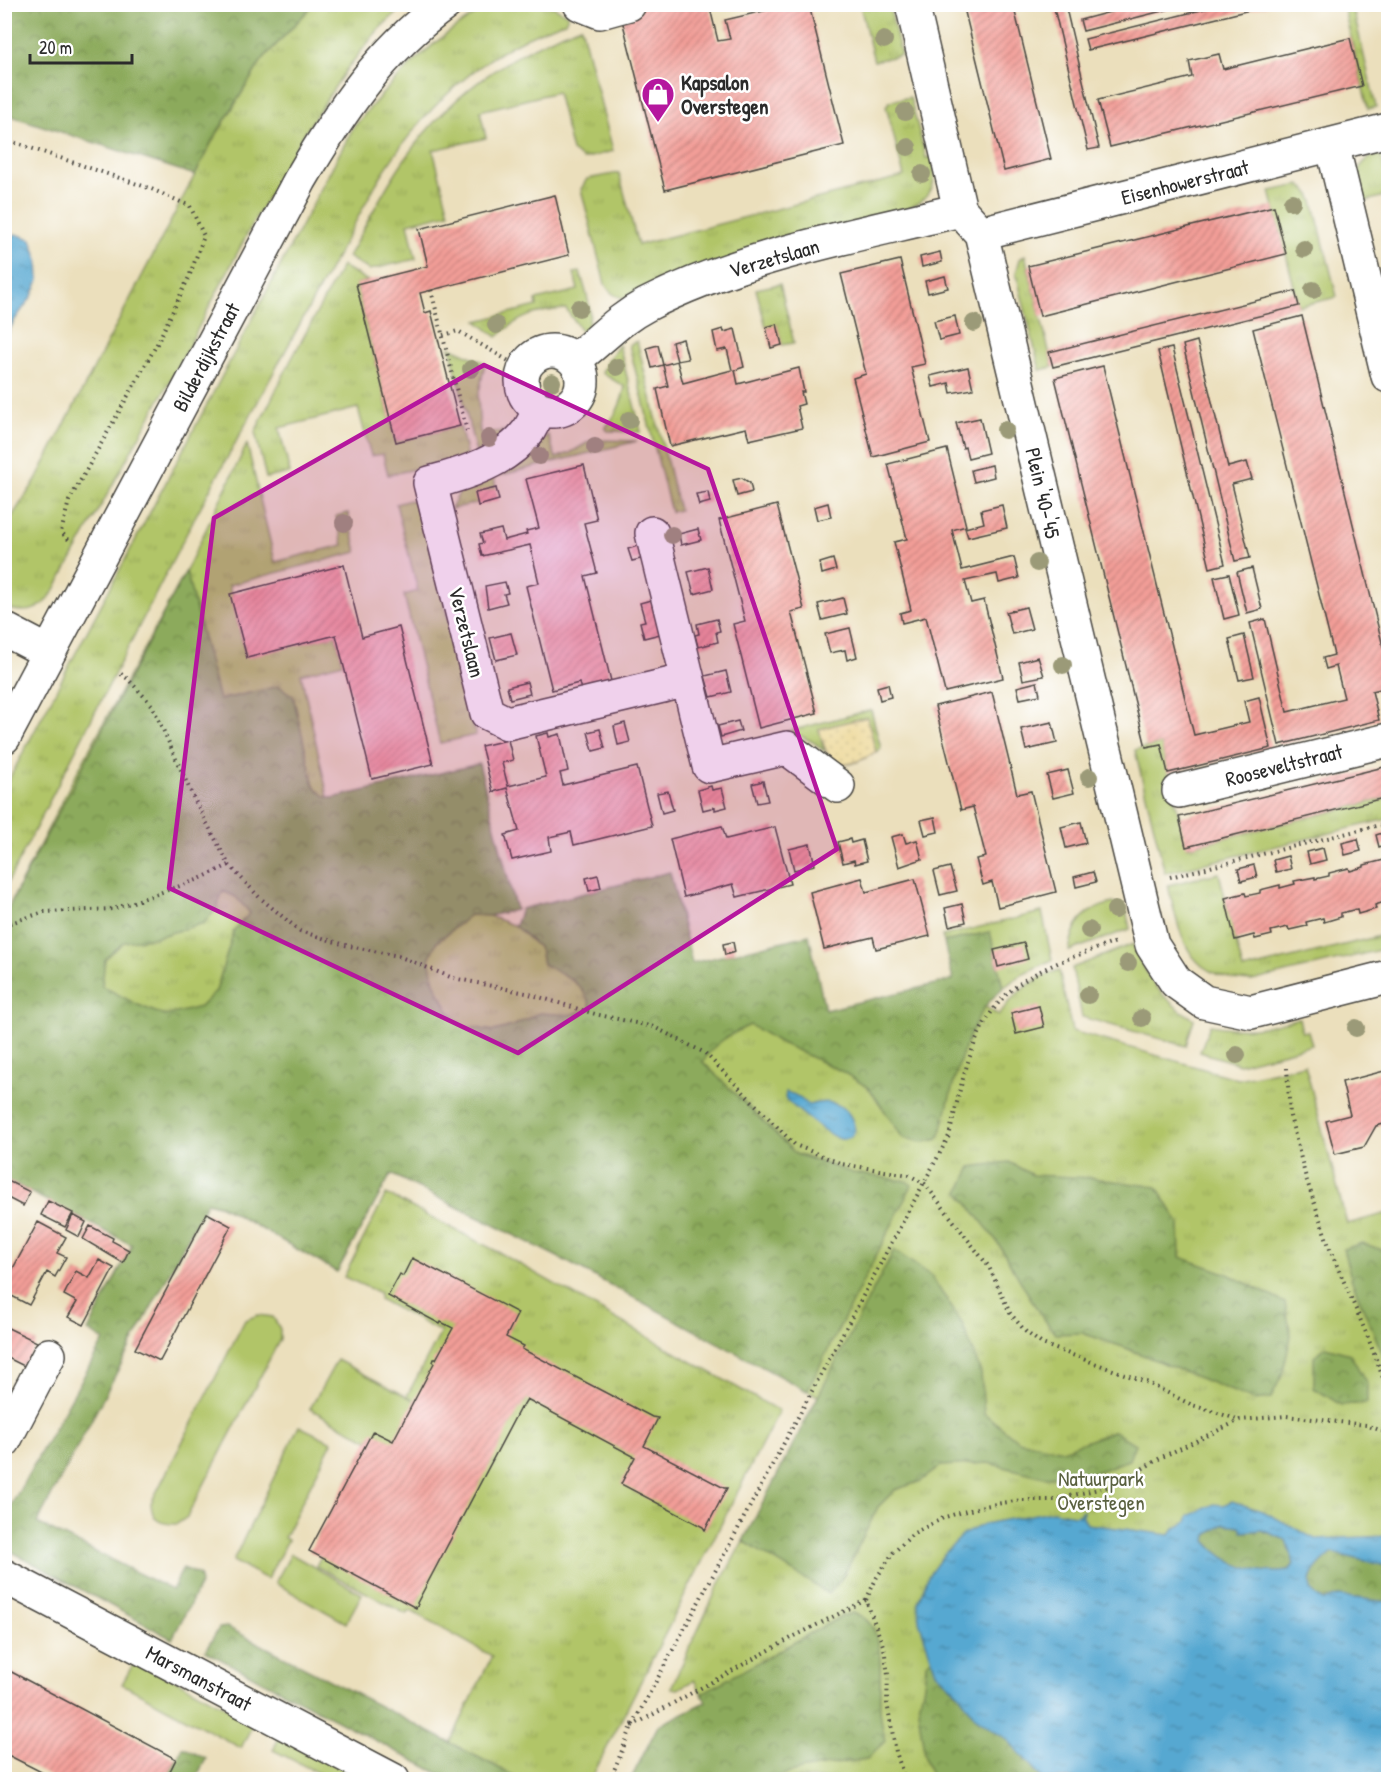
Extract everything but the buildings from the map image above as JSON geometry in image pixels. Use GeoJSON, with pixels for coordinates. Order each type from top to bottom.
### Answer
{"type":"FeatureCollection","features":[{"type":"Feature","properties":{"kind":"street","name":"Bilderdijkstraat"},"geometry":{"type":"LineString","coordinates":[[4,737],[300,180],[335,120],[373,70],[423,20],[445,4]]}},
{"type":"Feature","properties":{"kind":"street"},"geometry":{"type":"LineString","coordinates":[[580,4],[600,12],[629,4]]}},
{"type":"Feature","properties":{"kind":"street","name":"Plein '40-'45"},"geometry":{"type":"LineString","coordinates":[[912,4],[971,221],[1152,945],[1176,982],[1204,1002],[1251,1012],[1389,977]]}},
{"type":"Feature","properties":{"kind":"street","name":"Eisenhowerstraat"},"geometry":{"type":"LineString","coordinates":[[971,221],[1389,130]]}},
{"type":"Feature","properties":{"kind":"street"},"geometry":{"type":"LineString","coordinates":[[1332,144],[1386,358]]}},
{"type":"Feature","properties":{"kind":"street","name":"Verzetslaan"},"geometry":{"type":"LineString","coordinates":[[574,360],[595,345],[615,324],[645,305],[693,283],[771,257],[971,221]]}},
{"type":"Feature","properties":{"kind":"street"},"geometry":{"type":"LineString","coordinates":[[550,351],[561,352],[574,360],[582,374],[582,385],[573,403],[556,411],[540,409],[530,401],[524,393],[522,384],[524,370],[532,358],[550,351]]}},
{"type":"Feature","properties":{"kind":"street","name":"Verzetslaan"},"geometry":{"type":"LineString","coordinates":[[540,409],[528,431],[513,446],[476,468],[430,483],[487,713],[507,723],[688,680]]}},
{"type":"Feature","properties":{"kind":"street"},"geometry":{"type":"LineString","coordinates":[[652,533],[709,766],[787,748],[838,786]]}},
{"type":"Feature","properties":{"kind":"street"},"geometry":{"type":"LineString","coordinates":[[4,629],[48,652]]}},
{"type":"Feature","properties":{"kind":"street","name":"Rooseveltstraat"},"geometry":{"type":"LineString","coordinates":[[1179,791],[1389,740]]}},
{"type":"Feature","properties":{"kind":"street"},"geometry":{"type":"LineString","coordinates":[[4,1441],[49,1355]]}},
{"type":"Feature","properties":{"kind":"street","name":"Marsmanstraat"},"geometry":{"type":"LineString","coordinates":[[4,1576],[393,1779]]}},
{"type":"Feature","properties":{"kind":"path"},"geometry":{"type":"LineString","coordinates":[[4,140],[149,188],[190,206],[204,236],[189,277],[157,344],[69,501],[61,531],[94,566]]}},
{"type":"Feature","properties":{"kind":"path"},"geometry":{"type":"LineString","coordinates":[[431,290],[476,468]]}},
{"type":"Feature","properties":{"kind":"path"},"geometry":{"type":"LineString","coordinates":[[443,335],[458,331],[524,370]]}},
{"type":"Feature","properties":{"kind":"path"},"geometry":{"type":"LineString","coordinates":[[121,675],[128,679],[152,705],[194,799],[229,865],[259,897],[300,931],[345,945],[398,956],[453,978],[526,993],[595,1014],[654,1028],[705,1053],[795,1145],[842,1164],[909,1175],[925,1184],[989,1267],[1010,1313],[1026,1332],[1042,1344],[1146,1382],[1192,1405],[1240,1420]]}},
{"type":"Feature","properties":{"kind":"path"},"geometry":{"type":"LineString","coordinates":[[1137,885],[1389,824]]}},
{"type":"Feature","properties":{"kind":"path"},"geometry":{"type":"LineString","coordinates":[[4,925],[44,912],[113,909],[197,880],[229,865]]}},
{"type":"Feature","properties":{"kind":"path"},"geometry":{"type":"LineString","coordinates":[[610,1779],[632,1726],[949,1136],[972,1050],[984,1026],[1008,993],[1031,977],[1063,960],[1148,930]]}},
{"type":"Feature","properties":{"kind":"path"},"geometry":{"type":"LineString","coordinates":[[1287,1068],[1290,1116],[1305,1178],[1331,1252],[1389,1391]]}},
{"type":"Feature","properties":{"kind":"path"},"geometry":{"type":"LineString","coordinates":[[632,1726],[792,1637],[866,1600],[877,1577],[893,1553],[914,1533],[945,1517],[984,1506],[1021,1500],[1053,1500],[1115,1485],[1162,1457],[1240,1420],[1286,1416],[1366,1425],[1389,1433]]}},
{"type":"Feature","properties":{"kind":"path"},"geometry":{"type":"LineString","coordinates":[[866,1600],[884,1648],[888,1675],[887,1702],[896,1752],[905,1779]]}},
{"type":"Feature","properties":{"kind":"highlighted area"},"geometry":{"type":"Polygon","coordinates":[[[484,365],[708,469],[837,849],[518,1053],[169,888],[214,518],[484,365]]]}},
{"type":"Feature","properties":{"kind":"green space"},"geometry":{"type":"Polygon","coordinates":[[[5,4],[313,5],[262,60],[212,141],[195,175],[5,114],[5,4]]]}},
{"type":"Feature","properties":{"kind":"green space"},"geometry":{"type":"Polygon","coordinates":[[[313,5],[405,5],[378,30],[346,70],[304,134],[252,225],[182,359],[54,591],[44,603],[33,610],[20,611],[5,608],[5,527],[34,483],[212,142],[262,60],[313,5]]]}},
{"type":"Feature","properties":{"kind":"green space"},"geometry":{"type":"Polygon","coordinates":[[[491,5],[550,5],[568,15],[565,22],[535,33],[507,48],[456,86],[433,108],[393,157],[376,184],[194,519],[5,888],[5,787],[353,128],[416,59],[452,30],[491,5]]]}},
{"type":"Feature","properties":{"kind":"green space"},"geometry":{"type":"Polygon","coordinates":[[[860,5],[889,5],[901,55],[874,61],[860,5]]]}},
{"type":"Feature","properties":{"kind":"green space"},"geometry":{"type":"Polygon","coordinates":[[[1343,5],[1352,5],[1376,107],[1368,109],[1343,5]]]}},
{"type":"Feature","properties":{"kind":"green space"},"geometry":{"type":"Polygon","coordinates":[[[581,26],[613,151],[583,159],[572,151],[557,92],[480,111],[486,138],[433,150],[449,213],[408,223],[416,259],[369,270],[348,257],[401,164],[438,118],[494,70],[536,46],[581,26]]]}},
{"type":"Feature","properties":{"kind":"green space"},"geometry":{"type":"Polygon","coordinates":[[[910,97],[926,158],[934,156],[935,174],[932,188],[918,203],[909,208],[625,298],[616,296],[605,284],[581,189],[587,179],[619,173],[638,245],[904,176],[886,106],[890,101],[910,97]]]}},
{"type":"Feature","properties":{"kind":"green space"},"geometry":{"type":"Polygon","coordinates":[[[1380,151],[1388,183],[1388,195],[1359,203],[1356,185],[1358,172],[1365,161],[1380,151]]]}},
{"type":"Feature","properties":{"kind":"green space"},"geometry":{"type":"Polygon","coordinates":[[[1300,185],[1309,192],[1313,201],[1337,297],[1299,306],[1270,191],[1300,185]]]}},
{"type":"Feature","properties":{"kind":"green space"},"geometry":{"type":"Polygon","coordinates":[[[1025,255],[1053,367],[1040,370],[1016,273],[1020,259],[1025,255]]]}},
{"type":"Feature","properties":{"kind":"green space"},"geometry":{"type":"Polygon","coordinates":[[[342,266],[368,281],[356,284],[396,442],[460,426],[467,457],[388,475],[383,454],[371,456],[358,408],[279,428],[290,473],[266,478],[255,432],[342,266]]]}},
{"type":"Feature","properties":{"kind":"green space"},"geometry":{"type":"Polygon","coordinates":[[[580,272],[590,311],[588,327],[584,335],[566,309],[528,316],[497,337],[477,321],[537,306],[536,300],[578,290],[574,273],[580,272]]]}},
{"type":"Feature","properties":{"kind":"green space"},"geometry":{"type":"Polygon","coordinates":[[[780,284],[794,343],[782,345],[777,325],[766,327],[756,289],[780,284]]]}},
{"type":"Feature","properties":{"kind":"green space"},"geometry":{"type":"Polygon","coordinates":[[[637,341],[679,510],[671,512],[629,345],[637,341]]]}},
{"type":"Feature","properties":{"kind":"green space"},"geometry":{"type":"Polygon","coordinates":[[[619,345],[641,432],[608,431],[605,428],[618,409],[625,387],[602,373],[607,361],[619,345]]]}},
{"type":"Feature","properties":{"kind":"green space"},"geometry":{"type":"Polygon","coordinates":[[[450,347],[485,363],[478,397],[480,433],[504,431],[502,437],[476,453],[450,347]]]}},
{"type":"Feature","properties":{"kind":"green space"},"geometry":{"type":"Polygon","coordinates":[[[548,435],[556,458],[570,453],[595,438],[637,441],[494,477],[496,488],[477,503],[451,509],[460,491],[504,468],[548,435]]]}},
{"type":"Feature","properties":{"kind":"green space","name":"Natuurpark Overstegen"},"geometry":{"type":"Polygon","coordinates":[[[247,444],[275,562],[343,545],[336,516],[348,513],[357,552],[229,585],[246,657],[336,635],[343,663],[301,674],[328,797],[333,798],[474,889],[489,916],[515,926],[674,959],[812,1018],[960,992],[999,1015],[1025,988],[1041,977],[1059,970],[1072,1031],[1238,1079],[1305,1065],[1347,1224],[1388,1213],[1388,1779],[631,1779],[658,1726],[706,1702],[694,1680],[678,1689],[671,1688],[717,1589],[743,1541],[752,1546],[818,1396],[564,1260],[391,1174],[337,1272],[221,1206],[207,1202],[5,1174],[5,914],[71,783],[186,571],[247,444]]]}},
{"type":"Feature","properties":{"kind":"green space"},"geometry":{"type":"Polygon","coordinates":[[[410,500],[420,504],[476,735],[440,743],[404,595],[418,591],[396,504],[410,500]]]}},
{"type":"Feature","properties":{"kind":"green space"},"geometry":{"type":"Polygon","coordinates":[[[186,571],[219,700],[279,686],[293,696],[314,786],[326,797],[333,798],[479,764],[516,910],[489,916],[470,915],[436,943],[429,959],[434,982],[449,1012],[463,1026],[494,1031],[513,1026],[539,1013],[570,1015],[591,1008],[579,986],[543,964],[540,949],[515,926],[521,909],[670,872],[692,963],[809,935],[825,1010],[953,980],[944,942],[990,932],[1003,988],[984,1008],[968,1039],[939,1139],[924,1142],[903,1138],[869,1088],[843,1072],[781,1043],[750,1025],[717,1044],[703,1062],[796,1154],[853,1173],[906,1181],[912,1185],[807,1391],[564,1260],[391,1174],[337,1272],[222,1206],[207,1202],[37,1523],[172,1590],[183,1568],[199,1575],[201,1583],[172,1639],[5,1548],[5,1516],[104,1340],[88,1331],[132,1245],[7,1180],[5,1183],[5,914],[186,571]],[[223,891],[216,909],[204,923],[157,937],[124,942],[105,959],[102,986],[165,1016],[200,1007],[216,991],[234,930],[250,913],[236,897],[223,891]]]}},
{"type":"Feature","properties":{"kind":"green space"},"geometry":{"type":"Polygon","coordinates":[[[871,710],[881,749],[876,752],[866,717],[819,729],[824,751],[801,736],[724,748],[871,710]]]}},
{"type":"Feature","properties":{"kind":"green space"},"geometry":{"type":"Polygon","coordinates":[[[1161,744],[1187,847],[1388,798],[1388,819],[1165,873],[1135,750],[1161,744]]]}},
{"type":"Feature","properties":{"kind":"green space"},"geometry":{"type":"Polygon","coordinates":[[[1219,873],[1243,970],[1388,934],[1388,948],[1252,981],[1230,979],[1213,973],[1200,964],[1183,939],[1168,885],[1219,873]]]}},
{"type":"Feature","properties":{"kind":"green space"},"geometry":{"type":"Polygon","coordinates":[[[1113,903],[1126,910],[1130,929],[1069,951],[1077,924],[1082,918],[1094,909],[1113,903]]]}},
{"type":"Feature","properties":{"kind":"green space"},"geometry":{"type":"Polygon","coordinates":[[[1042,912],[1052,960],[1022,974],[1003,988],[990,932],[944,942],[942,936],[1042,912]]]}},
{"type":"Feature","properties":{"kind":"green space"},"geometry":{"type":"Polygon","coordinates":[[[1133,944],[1156,987],[1182,1012],[1194,1019],[1186,1046],[1082,1017],[1072,968],[1133,944]]]}},
{"type":"Feature","properties":{"kind":"green space"},"geometry":{"type":"Polygon","coordinates":[[[1299,1018],[1302,1032],[1308,1031],[1312,1045],[1239,1064],[1200,1052],[1210,1025],[1255,1028],[1299,1018]]]}},
{"type":"Feature","properties":{"kind":"green space"},"geometry":{"type":"Polygon","coordinates":[[[1009,1162],[1032,1175],[1092,1178],[1157,1187],[1179,1223],[1180,1257],[1228,1274],[1285,1303],[1291,1336],[1282,1375],[1271,1398],[1254,1400],[1123,1347],[1082,1333],[1055,1334],[1037,1309],[996,1240],[959,1192],[971,1167],[1009,1162]]]}},
{"type":"Feature","properties":{"kind":"green space"},"geometry":{"type":"Polygon","coordinates":[[[386,1194],[498,1252],[779,1411],[591,1779],[520,1779],[450,1743],[492,1656],[411,1611],[406,1614],[316,1566],[441,1332],[379,1299],[380,1293],[344,1277],[386,1194]]]}},
{"type":"Feature","properties":{"kind":"green space"},"geometry":{"type":"Polygon","coordinates":[[[1362,1243],[1388,1252],[1388,1367],[1352,1281],[1343,1249],[1362,1243]]]}},
{"type":"Feature","properties":{"kind":"green space"},"geometry":{"type":"Polygon","coordinates":[[[894,1250],[931,1276],[962,1323],[981,1373],[984,1413],[1018,1441],[1063,1450],[1114,1431],[1135,1444],[1129,1460],[1091,1474],[1044,1477],[988,1463],[941,1466],[921,1481],[895,1490],[878,1507],[844,1575],[829,1594],[743,1541],[894,1250]]]}},
{"type":"Feature","properties":{"kind":"green space"},"geometry":{"type":"Polygon","coordinates":[[[258,1315],[273,1317],[280,1329],[280,1339],[187,1517],[177,1524],[161,1522],[155,1518],[151,1503],[245,1320],[258,1315]]]}},
{"type":"Feature","properties":{"kind":"green space"},"geometry":{"type":"Polygon","coordinates":[[[1325,1347],[1350,1354],[1367,1384],[1367,1403],[1341,1405],[1314,1388],[1314,1356],[1325,1347]]]}},
{"type":"Feature","properties":{"kind":"green space"},"geometry":{"type":"Polygon","coordinates":[[[337,1360],[429,1408],[402,1458],[310,1409],[337,1360]]]}},
{"type":"Feature","properties":{"kind":"green space"},"geometry":{"type":"Polygon","coordinates":[[[299,1426],[332,1442],[284,1538],[288,1540],[267,1579],[233,1561],[299,1426]]]}},
{"type":"Feature","properties":{"kind":"green space"},"geometry":{"type":"Polygon","coordinates":[[[1224,1524],[1240,1526],[1243,1532],[1262,1530],[1286,1540],[1294,1564],[1289,1571],[1265,1572],[1233,1563],[1214,1550],[1206,1541],[1207,1535],[1224,1524]]]}},
{"type":"Feature","properties":{"kind":"green space"},"geometry":{"type":"Polygon","coordinates":[[[1332,1553],[1383,1565],[1388,1570],[1388,1602],[1338,1596],[1324,1601],[1316,1595],[1310,1585],[1312,1574],[1332,1553]]]}},
{"type":"Feature","properties":{"kind":"green space"},"geometry":{"type":"Polygon","coordinates":[[[291,1554],[362,1594],[346,1623],[275,1583],[291,1554]]]}},
{"type":"Feature","properties":{"kind":"green space"},"geometry":{"type":"Polygon","coordinates":[[[853,1613],[865,1619],[873,1628],[880,1654],[880,1709],[885,1741],[867,1759],[804,1769],[769,1779],[631,1779],[658,1726],[706,1702],[702,1693],[840,1617],[853,1613]]]}},
{"type":"Feature","properties":{"kind":"green space"},"geometry":{"type":"Polygon","coordinates":[[[227,1627],[520,1779],[449,1779],[205,1651],[219,1628],[227,1627]]]}},
{"type":"Feature","properties":{"kind":"green space"},"geometry":{"type":"Polygon","coordinates":[[[933,1658],[936,1672],[959,1694],[975,1717],[1007,1739],[1043,1779],[932,1779],[925,1758],[918,1710],[926,1663],[933,1658]]]}},
{"type":"Feature","properties":{"kind":"green space"},"geometry":{"type":"Polygon","coordinates":[[[136,1659],[254,1722],[241,1748],[122,1684],[136,1659]]]}},
{"type":"Feature","properties":{"kind":"green space"},"geometry":{"type":"Polygon","coordinates":[[[280,1736],[366,1779],[330,1779],[273,1750],[280,1736]]]}},
{"type":"Feature","properties":{"kind":"green space"},"geometry":{"type":"Polygon","coordinates":[[[183,1747],[206,1759],[195,1779],[166,1780],[183,1747]]]}},
{"type":"Feature","properties":{"kind":"sand"},"geometry":{"type":"Polygon","coordinates":[[[867,717],[876,752],[854,763],[838,763],[832,759],[827,752],[819,729],[867,717]]]}},
{"type":"Feature","properties":{"kind":"water"},"geometry":{"type":"Polygon","coordinates":[[[16,234],[31,239],[38,260],[39,280],[5,340],[5,242],[16,234]]]}},
{"type":"Feature","properties":{"kind":"water"},"geometry":{"type":"Polygon","coordinates":[[[786,1092],[795,1095],[809,1105],[825,1102],[839,1105],[853,1121],[855,1130],[851,1137],[836,1138],[821,1128],[785,1098],[786,1092]]]}},
{"type":"Feature","properties":{"kind":"water"},"geometry":{"type":"Polygon","coordinates":[[[1232,1501],[1265,1512],[1315,1539],[1388,1536],[1388,1570],[1383,1565],[1332,1553],[1315,1569],[1310,1585],[1313,1592],[1324,1601],[1338,1596],[1388,1602],[1388,1779],[1043,1779],[1007,1739],[975,1717],[959,1694],[936,1672],[919,1621],[918,1602],[928,1576],[944,1554],[964,1534],[984,1524],[1052,1511],[1075,1515],[1080,1513],[1080,1517],[1083,1511],[1087,1524],[1170,1535],[1174,1529],[1187,1522],[1189,1516],[1214,1504],[1223,1505],[1232,1501]],[[1224,1524],[1207,1535],[1206,1541],[1223,1557],[1243,1567],[1265,1572],[1289,1571],[1294,1564],[1286,1540],[1262,1530],[1242,1532],[1240,1526],[1224,1524]]]}},
{"type":"Feature","properties":{"kind":"place","name":"Kapsalon Overstegen"},"geometry":{"type":"Point","coordinates":[658,123]}}]}
